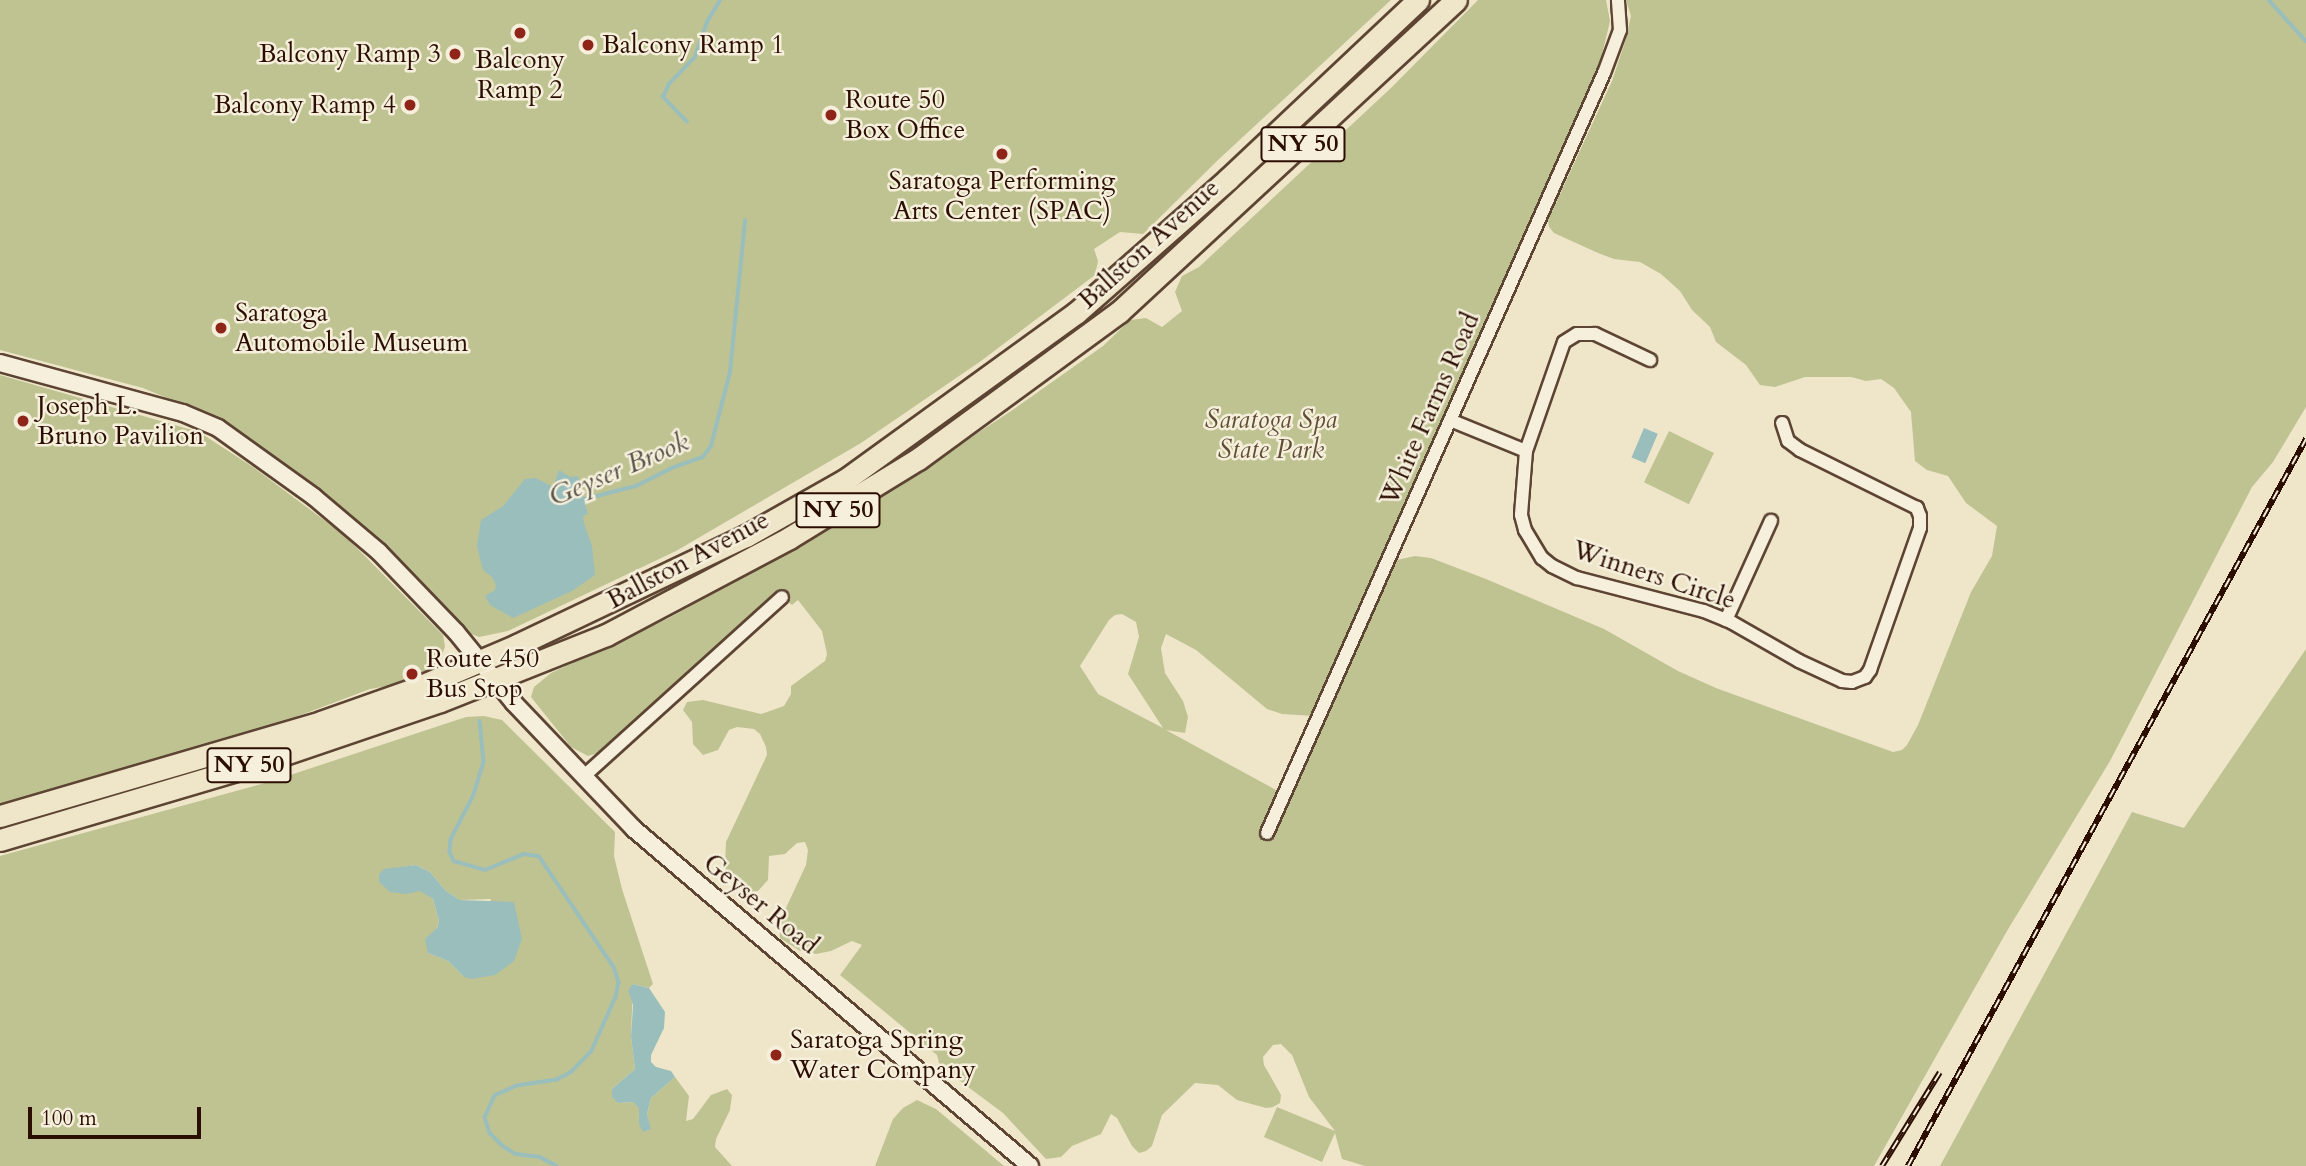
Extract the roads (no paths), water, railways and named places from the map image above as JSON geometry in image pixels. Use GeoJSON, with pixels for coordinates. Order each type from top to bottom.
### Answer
{"type":"FeatureCollection","features":[{"type":"Feature","properties":{"kind":"highway","name":"Ballston Avenue"},"geometry":{"type":"LineString","coordinates":[[0,816],[320,722],[480,661],[746,536],[845,480],[959,401],[1076,313],[1131,266],[1418,0]]}},
{"type":"Feature","properties":{"kind":"highway","name":"Ballston Avenue"},"geometry":{"type":"LineString","coordinates":[[0,840],[243,768],[440,701],[606,635],[789,538],[918,459],[998,404],[1119,312],[1456,0]]}},
{"type":"Feature","properties":{"kind":"street","name":"White Farms Road"},"geometry":{"type":"LineString","coordinates":[[1267,834],[1604,74],[1620,30],[1618,0]]}},
{"type":"Feature","properties":{"kind":"street","name":"Winners Circle"},"geometry":{"type":"LineString","coordinates":[[1650,360],[1595,334],[1577,334],[1564,342],[1526,451],[1521,515],[1525,530],[1542,558],[1577,578],[1726,620],[1799,661],[1842,681],[1852,682],[1865,677],[1870,670],[1920,528],[1920,516],[1917,508],[1800,450],[1788,441],[1782,423]]}},
{"type":"Feature","properties":{"kind":"street","name":"Geyser Road"},"geometry":{"type":"LineString","coordinates":[[0,363],[183,413],[218,428],[314,498],[379,552],[583,777],[634,829],[1030,1166]]}},
{"type":"Feature","properties":{"kind":"street"},"geometry":{"type":"LineString","coordinates":[[1450,420],[1526,451]]}},
{"type":"Feature","properties":{"kind":"street"},"geometry":{"type":"LineString","coordinates":[[1726,620],[1771,521]]}},
{"type":"Feature","properties":{"kind":"street"},"geometry":{"type":"LineString","coordinates":[[583,777],[782,597]]}},
{"type":"Feature","properties":{"kind":"water"},"geometry":{"type":"Polygon","coordinates":[[[1644,428],[1658,434],[1645,463],[1631,457],[1644,428]]]}},
{"type":"Feature","properties":{"kind":"water"},"geometry":{"type":"Polygon","coordinates":[[[559,470],[570,477],[578,476],[588,514],[583,516],[592,546],[595,575],[572,591],[513,618],[490,605],[485,596],[495,590],[496,585],[492,577],[483,570],[477,546],[481,520],[503,506],[525,479],[536,478],[553,487],[559,470]]]}},
{"type":"Feature","properties":{"kind":"water"},"geometry":{"type":"Polygon","coordinates":[[[416,865],[430,872],[446,891],[460,900],[514,902],[522,939],[514,961],[495,975],[472,979],[464,977],[448,961],[428,953],[425,939],[437,928],[439,921],[433,899],[420,891],[406,894],[390,892],[379,882],[379,874],[384,869],[416,865]]]}},
{"type":"Feature","properties":{"kind":"water"},"geometry":{"type":"Polygon","coordinates":[[[633,984],[649,988],[665,1012],[664,1028],[651,1055],[651,1062],[656,1067],[671,1071],[675,1077],[651,1098],[647,1114],[651,1129],[643,1132],[639,1124],[639,1108],[633,1102],[618,1103],[612,1097],[612,1089],[635,1069],[631,1037],[633,1005],[628,990],[633,984]]]}},
{"type":"Feature","properties":{"kind":"waterway","name":"Geyser Brook"},"geometry":{"type":"LineString","coordinates":[[687,122],[663,97],[669,84],[695,57],[707,22],[720,0]]}},
{"type":"Feature","properties":{"kind":"waterway"},"geometry":{"type":"LineString","coordinates":[[2269,0],[2306,41]]}},
{"type":"Feature","properties":{"kind":"waterway","name":"Geyser Brook"},"geometry":{"type":"LineString","coordinates":[[581,500],[636,486],[672,468],[703,457],[711,446],[730,372],[745,221]]}},
{"type":"Feature","properties":{"kind":"waterway","name":"Geyser Brook"},"geometry":{"type":"LineString","coordinates":[[480,721],[484,762],[474,795],[451,840],[450,852],[454,861],[485,870],[524,854],[539,856],[614,967],[619,982],[616,997],[592,1051],[572,1072],[557,1080],[517,1086],[495,1096],[485,1117],[490,1133],[503,1146],[516,1154],[540,1157],[557,1166]]}},
{"type":"Feature","properties":{"kind":"railway"},"geometry":{"type":"LineString","coordinates":[[1908,1166],[2306,439]]}},
{"type":"Feature","properties":{"kind":"railway"},"geometry":{"type":"LineString","coordinates":[[1882,1166],[1940,1072]]}},
{"type":"Feature","properties":{"kind":"place","name":"Balcony Ramp 2"},"geometry":{"type":"Point","coordinates":[520,33]}},
{"type":"Feature","properties":{"kind":"place","name":"Balcony Ramp 1"},"geometry":{"type":"Point","coordinates":[588,45]}},
{"type":"Feature","properties":{"kind":"place","name":"Balcony Ramp 3"},"geometry":{"type":"Point","coordinates":[455,54]}},
{"type":"Feature","properties":{"kind":"place","name":"Balcony Ramp 4"},"geometry":{"type":"Point","coordinates":[410,105]}},
{"type":"Feature","properties":{"kind":"place","name":"Route 50 Box Office"},"geometry":{"type":"Point","coordinates":[831,115]}},
{"type":"Feature","properties":{"kind":"place","name":"Saratoga Performing Arts Center (SPAC)"},"geometry":{"type":"Point","coordinates":[1002,154]}},
{"type":"Feature","properties":{"kind":"place","name":"Saratoga Automobile Museum"},"geometry":{"type":"Point","coordinates":[221,328]}},
{"type":"Feature","properties":{"kind":"place","name":"Joseph L. Bruno Pavilion"},"geometry":{"type":"Point","coordinates":[23,421]}},
{"type":"Feature","properties":{"kind":"place","name":"Route 450 Bus Stop"},"geometry":{"type":"Point","coordinates":[412,674]}},
{"type":"Feature","properties":{"kind":"place","name":"Saratoga Spring Water Company"},"geometry":{"type":"Point","coordinates":[776,1055]}},
{"type":"Feature","properties":{"kind":"park label","name":"Saratoga Spa State Park"},"geometry":{"type":"Point","coordinates":[1271,435]}}]}
